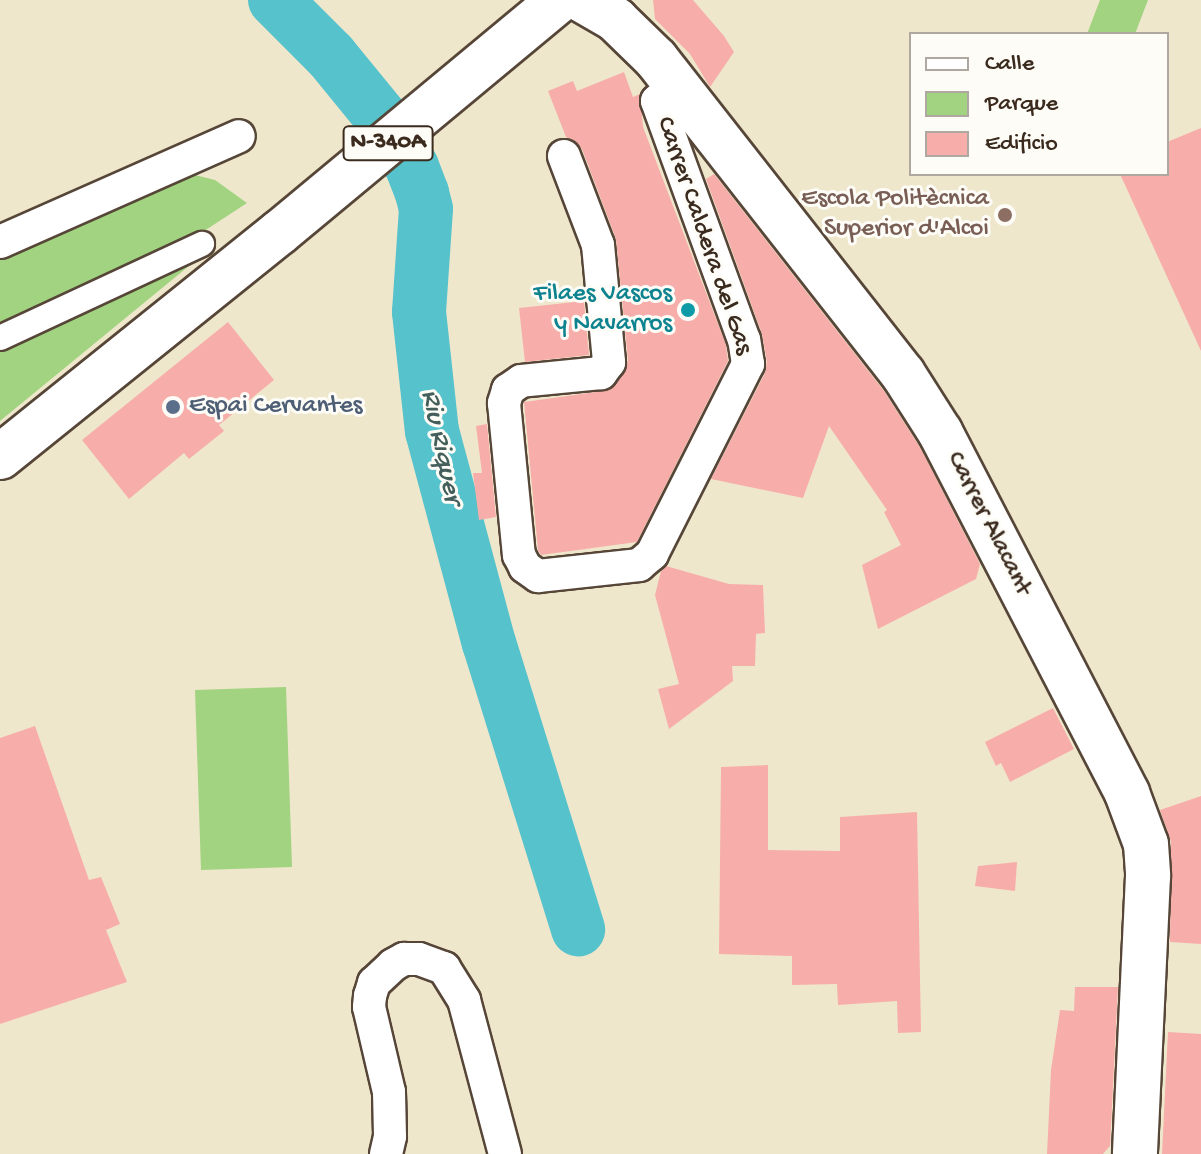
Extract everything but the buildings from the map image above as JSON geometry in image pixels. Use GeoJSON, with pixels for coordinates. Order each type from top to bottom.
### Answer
{"type":"FeatureCollection","features":[{"type":"Feature","properties":{"kind":"main road","name":"N-340A"},"geometry":{"type":"LineString","coordinates":[[209,264],[559,0]]}},
{"type":"Feature","properties":{"kind":"main road","name":"Carrer Alacant"},"geometry":{"type":"LineString","coordinates":[[582,0],[616,20],[677,84],[888,354],[940,432],[1137,816],[1146,844],[1148,908],[1135,1154]]}},
{"type":"Feature","properties":{"kind":"main road"},"geometry":{"type":"LineString","coordinates":[[0,457],[209,264]]}},
{"type":"Feature","properties":{"kind":"street","name":"Carrer Caldera del Gas"},"geometry":{"type":"LineString","coordinates":[[564,156],[598,245],[609,362],[601,373],[521,381],[508,390],[504,403],[519,555],[525,567],[538,576],[639,565],[652,554],[748,364],[744,340],[657,101],[677,84]]}},
{"type":"Feature","properties":{"kind":"street"},"geometry":{"type":"LineString","coordinates":[[0,242],[239,136]]}},
{"type":"Feature","properties":{"kind":"street"},"geometry":{"type":"LineString","coordinates":[[0,338],[209,264]]}},
{"type":"Feature","properties":{"kind":"street"},"geometry":{"type":"LineString","coordinates":[[386,1154],[390,1136],[389,1092],[369,1007],[370,996],[374,983],[393,965],[404,959],[419,959],[444,968],[464,1000],[505,1154]]}},
{"type":"Feature","properties":{"kind":"green space"},"geometry":{"type":"Polygon","coordinates":[[[1100,0],[1148,0],[1136,32],[1088,32],[1100,0]]]}},
{"type":"Feature","properties":{"kind":"green space"},"geometry":{"type":"Polygon","coordinates":[[[195,175],[215,180],[247,203],[198,235],[206,252],[0,421],[0,257],[195,175]]]}},
{"type":"Feature","properties":{"kind":"green space"},"geometry":{"type":"Polygon","coordinates":[[[286,687],[292,867],[201,870],[195,690],[286,687]]]}},
{"type":"Feature","properties":{"kind":"waterway","name":"Riu Riquer"},"geometry":{"type":"LineString","coordinates":[[275,0],[331,56],[385,122],[412,167],[422,193],[426,209],[419,312],[432,431],[489,643],[578,929]]}},
{"type":"Feature","properties":{"kind":"place","name":"Escola Politècnica Superior d'Alcoi"},"geometry":{"type":"Point","coordinates":[1005,215]}},
{"type":"Feature","properties":{"kind":"place","name":"Filaes Vascos y Navarros"},"geometry":{"type":"Point","coordinates":[688,310]}},
{"type":"Feature","properties":{"kind":"place","name":"Espai Cervantes"},"geometry":{"type":"Point","coordinates":[173,407]}}]}
